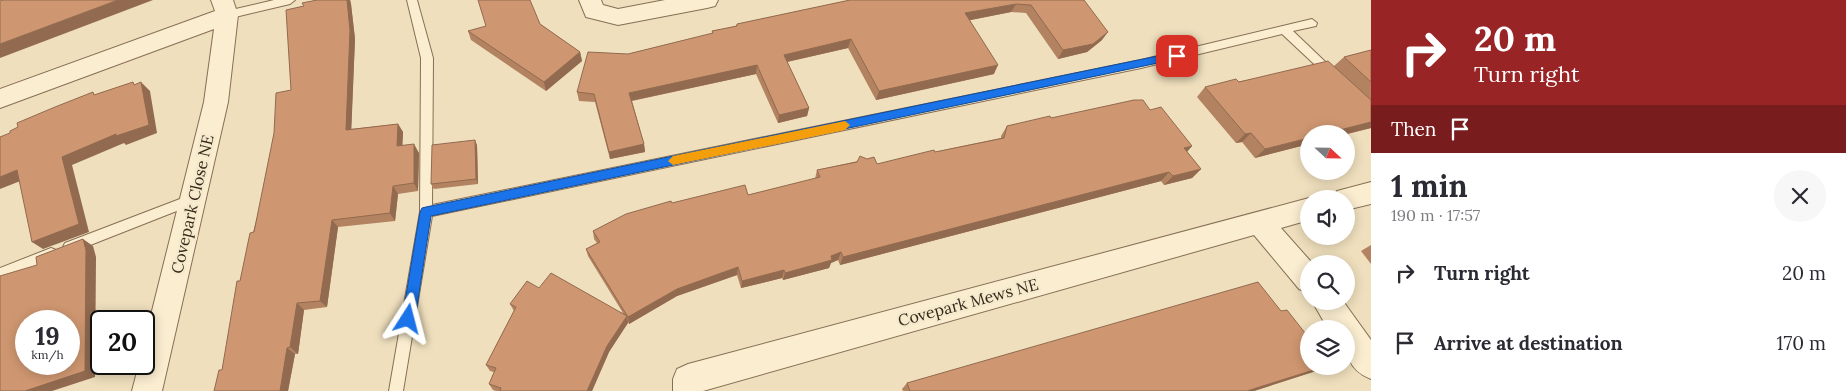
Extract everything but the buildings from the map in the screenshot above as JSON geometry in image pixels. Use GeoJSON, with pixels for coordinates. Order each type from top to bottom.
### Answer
{"type":"FeatureCollection","features":[{"type":"Feature","properties":{"kind":"street"},"geometry":{"type":"LineString","coordinates":[[590,0],[594,11],[618,17],[707,0]]}},
{"type":"Feature","properties":{"kind":"street"},"geometry":{"type":"LineString","coordinates":[[0,99],[224,8]]}},
{"type":"Feature","properties":{"kind":"street","name":"Covepark Close NE"},"geometry":{"type":"LineString","coordinates":[[147,391],[216,102],[224,8]]}},
{"type":"Feature","properties":{"kind":"street"},"geometry":{"type":"LineString","coordinates":[[1355,196],[1371,192]]}},
{"type":"Feature","properties":{"kind":"street"},"geometry":{"type":"LineString","coordinates":[[1300,211],[1260,222],[1300,269]]}},
{"type":"Feature","properties":{"kind":"street","name":"Covepark Mews NE"},"geometry":{"type":"LineString","coordinates":[[688,391],[688,379],[1260,222]]}},
{"type":"Feature","properties":{"kind":"street"},"geometry":{"type":"LineString","coordinates":[[1355,342],[1371,365]]}},
{"type":"Feature","properties":{"kind":"lane"},"geometry":{"type":"LineString","coordinates":[[224,8],[290,0]]}},
{"type":"Feature","properties":{"kind":"lane"},"geometry":{"type":"LineString","coordinates":[[396,391],[426,212],[427,58],[412,0]]}},
{"type":"Feature","properties":{"kind":"lane"},"geometry":{"type":"LineString","coordinates":[[426,212],[1141,64],[1312,23]]}},
{"type":"Feature","properties":{"kind":"lane"},"geometry":{"type":"LineString","coordinates":[[1285,30],[1342,84]]}},
{"type":"Feature","properties":{"kind":"lane"},"geometry":{"type":"LineString","coordinates":[[0,274],[193,199]]}},
{"type":"Feature","properties":{"kind":"slow traffic"},"geometry":{"type":"LineString","coordinates":[[673,161],[845,125]]}},
{"type":"Feature","properties":{"kind":"route"},"geometry":{"type":"LineString","coordinates":[[408,319],[426,212],[1177,56]]}}]}
